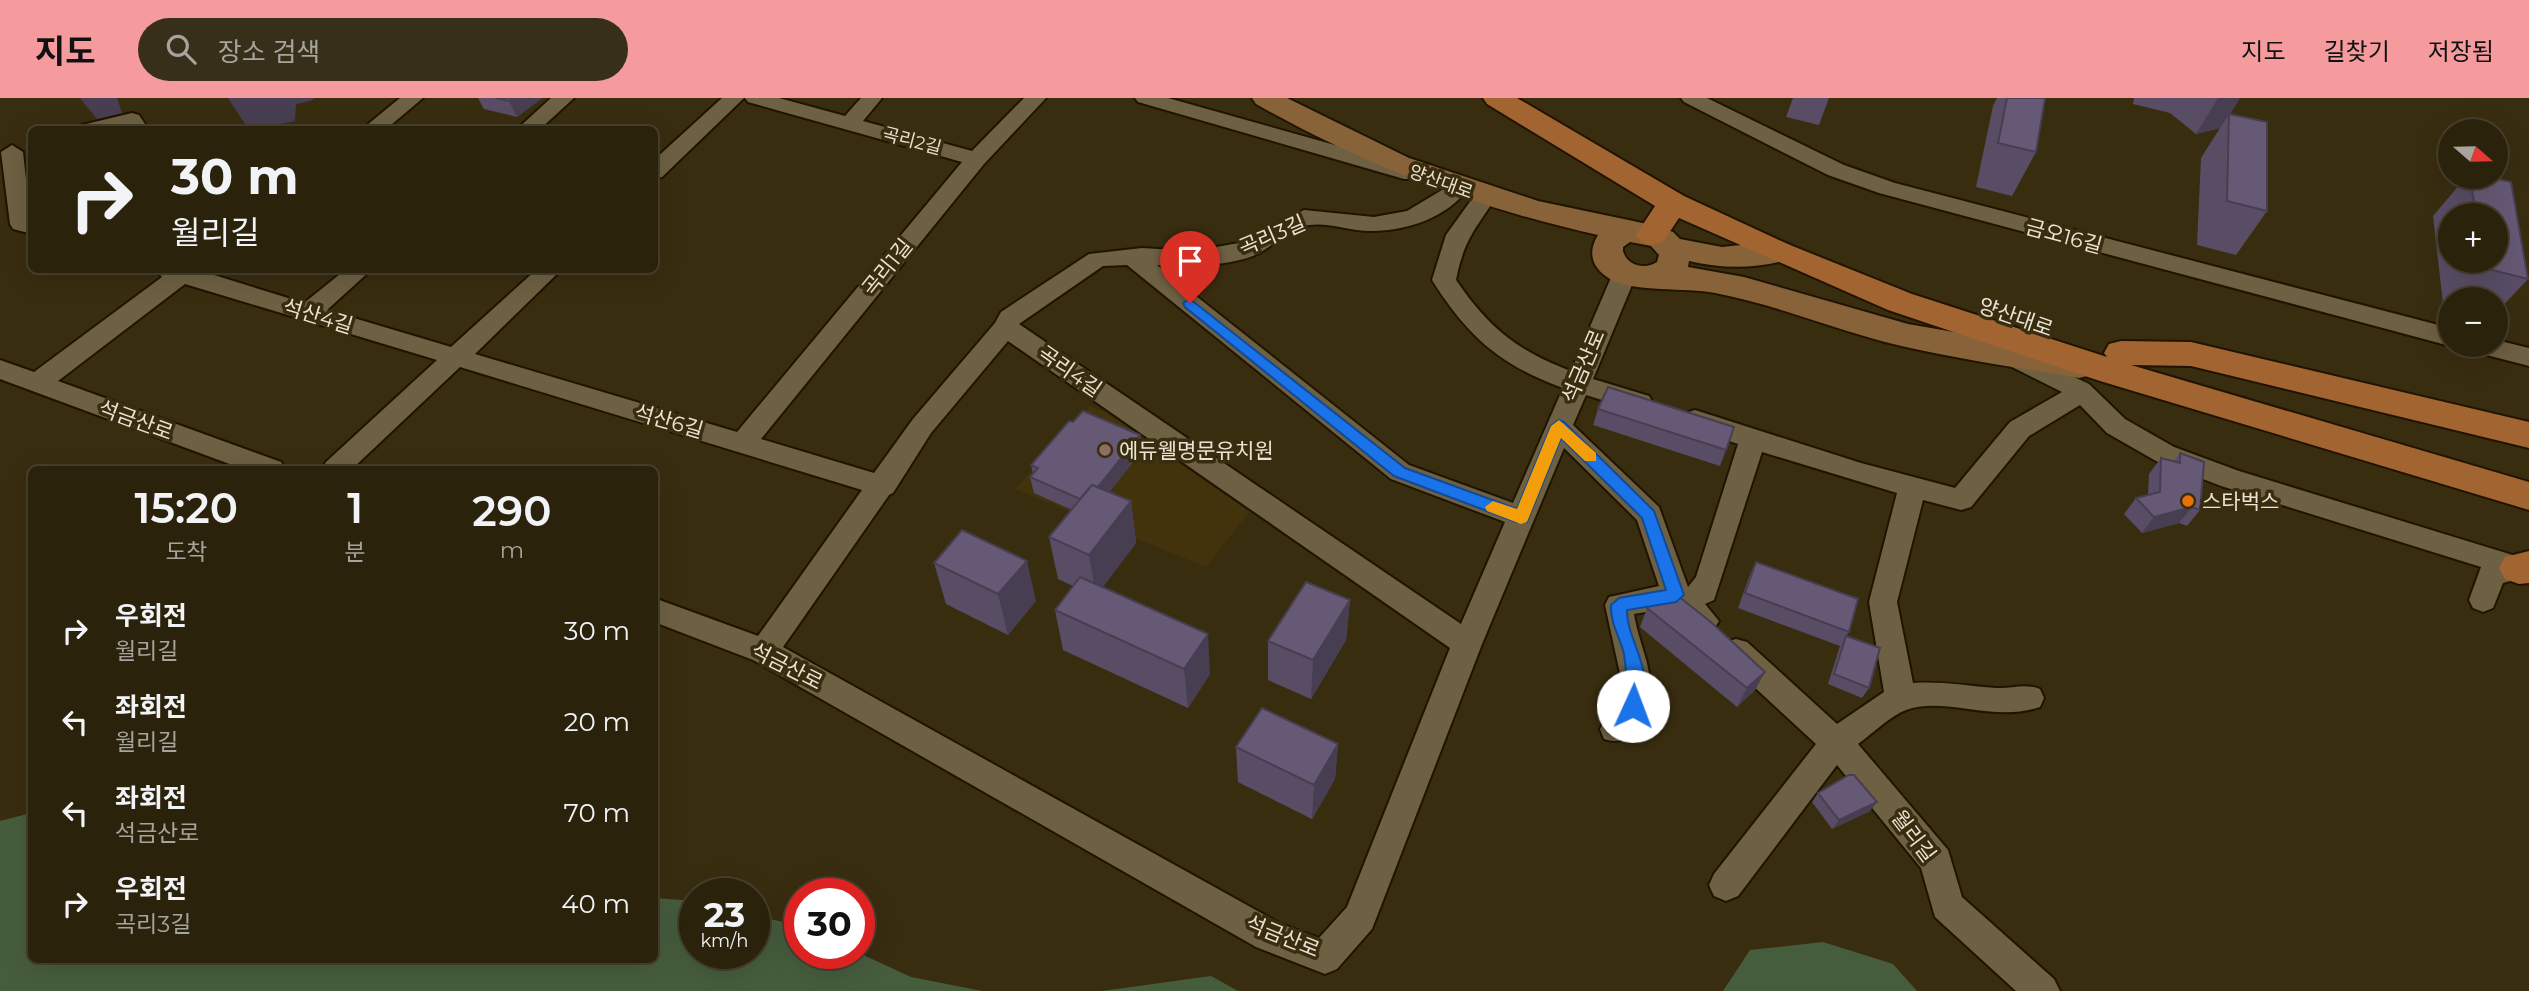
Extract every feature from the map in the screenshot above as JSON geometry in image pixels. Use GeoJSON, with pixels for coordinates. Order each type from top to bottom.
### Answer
{"type":"FeatureCollection","features":[{"type":"Feature","properties":{"kind":"main road","name":"양산대로"},"geometry":{"type":"LineString","coordinates":[[1266,98],[1328,135],[1427,178],[1538,212],[1640,253],[1722,258],[1779,252]]}},
{"type":"Feature","properties":{"kind":"main road"},"geometry":{"type":"LineString","coordinates":[[1479,98],[1578,135]]}},
{"type":"Feature","properties":{"kind":"main road","name":"양산대로"},"geometry":{"type":"LineString","coordinates":[[1497,98],[1798,235],[2117,362],[2529,496]]}},
{"type":"Feature","properties":{"kind":"main road","name":"양산대로"},"geometry":{"type":"LineString","coordinates":[[1528,98],[1673,203],[1779,252],[1900,302],[2529,471]]}},
{"type":"Feature","properties":{"kind":"main road"},"geometry":{"type":"LineString","coordinates":[[1544,98],[1578,135]]}},
{"type":"Feature","properties":{"kind":"main road"},"geometry":{"type":"LineString","coordinates":[[1673,203],[1640,253],[1692,278],[1734,286],[1885,330],[2006,353],[2117,362],[2191,354],[2529,435]]}},
{"type":"Feature","properties":{"kind":"street"},"geometry":{"type":"LineString","coordinates":[[376,126],[413,98]]}},
{"type":"Feature","properties":{"kind":"street"},"geometry":{"type":"LineString","coordinates":[[532,126],[564,98]]}},
{"type":"Feature","properties":{"kind":"street"},"geometry":{"type":"LineString","coordinates":[[658,168],[734,98]]}},
{"type":"Feature","properties":{"kind":"street","name":"곡리2길"},"geometry":{"type":"LineString","coordinates":[[755,98],[976,159]]}},
{"type":"Feature","properties":{"kind":"street","name":"곡리2길"},"geometry":{"type":"LineString","coordinates":[[849,124],[872,98]]}},
{"type":"Feature","properties":{"kind":"street","name":"곡리1길"},"geometry":{"type":"LineString","coordinates":[[744,442],[976,159],[1036,98]]}},
{"type":"Feature","properties":{"kind":"street"},"geometry":{"type":"LineString","coordinates":[[1145,98],[1427,178]]}},
{"type":"Feature","properties":{"kind":"street","name":"금오16길"},"geometry":{"type":"LineString","coordinates":[[1691,98],[1836,170],[1887,188],[2438,334]]}},
{"type":"Feature","properties":{"kind":"street"},"geometry":{"type":"LineString","coordinates":[[105,126],[132,119],[136,126]]}},
{"type":"Feature","properties":{"kind":"street"},"geometry":{"type":"LineString","coordinates":[[15,151],[21,223],[28,226]]}},
{"type":"Feature","properties":{"kind":"street"},"geometry":{"type":"LineString","coordinates":[[1471,193],[1462,223],[1450,246],[1444,280],[1469,317],[1502,349],[1576,383],[1912,488],[1961,500],[1984,475],[2004,443],[2030,421],[2064,407],[2080,390]]}},
{"type":"Feature","properties":{"kind":"street","name":"곡리3길"},"geometry":{"type":"LineString","coordinates":[[1173,289],[1211,271],[1231,252],[1245,250],[1304,217],[1374,224],[1413,217],[1471,193]]}},
{"type":"Feature","properties":{"kind":"street"},"geometry":{"type":"LineString","coordinates":[[764,651],[883,486],[922,426],[1006,327],[1010,318],[1097,259],[1193,259],[1231,252]]}},
{"type":"Feature","properties":{"kind":"street","name":"석금산로"},"geometry":{"type":"LineString","coordinates":[[658,611],[764,651],[1268,935],[1325,957],[1360,918],[1467,644],[1576,383],[1640,253]]}},
{"type":"Feature","properties":{"kind":"street"},"geometry":{"type":"LineString","coordinates":[[1132,257],[1399,472],[1521,517]]}},
{"type":"Feature","properties":{"kind":"street","name":"석산4길"},"geometry":{"type":"LineString","coordinates":[[36,384],[175,273]]}},
{"type":"Feature","properties":{"kind":"street","name":"석산4길"},"geometry":{"type":"LineString","coordinates":[[184,273],[454,358]]}},
{"type":"Feature","properties":{"kind":"street"},"geometry":{"type":"LineString","coordinates":[[308,313],[356,273]]}},
{"type":"Feature","properties":{"kind":"street"},"geometry":{"type":"LineString","coordinates":[[338,466],[547,273]]}},
{"type":"Feature","properties":{"kind":"street","name":"곡리4길"},"geometry":{"type":"LineString","coordinates":[[1006,327],[1467,644]]}},
{"type":"Feature","properties":{"kind":"street"},"geometry":{"type":"LineString","coordinates":[[2508,352],[2529,358]]}},
{"type":"Feature","properties":{"kind":"street"},"geometry":{"type":"LineString","coordinates":[[2006,353],[2080,390],[2116,426],[2165,454],[2231,479],[2524,568]]}},
{"type":"Feature","properties":{"kind":"street","name":"석산6길"},"geometry":{"type":"LineString","coordinates":[[454,358],[744,442],[883,486]]}},
{"type":"Feature","properties":{"kind":"street","name":"석금산로"},"geometry":{"type":"LineString","coordinates":[[0,369],[264,466]]}},
{"type":"Feature","properties":{"kind":"street","name":"월리길"},"geometry":{"type":"LineString","coordinates":[[1559,426],[1649,515],[1680,599],[1836,742],[1936,861],[1947,906],[2042,991]]}},
{"type":"Feature","properties":{"kind":"street"},"geometry":{"type":"LineString","coordinates":[[1615,729],[1633,706],[1636,684],[1632,652],[1619,616],[1619,605],[1680,599],[1704,592],[1753,439]]}},
{"type":"Feature","properties":{"kind":"street"},"geometry":{"type":"LineString","coordinates":[[1900,697],[1883,603],[1912,488]]}},
{"type":"Feature","properties":{"kind":"street"},"geometry":{"type":"LineString","coordinates":[[2483,600],[2491,575],[2524,568]]}},
{"type":"Feature","properties":{"kind":"street"},"geometry":{"type":"LineString","coordinates":[[1726,885],[1836,742],[1900,697],[1943,694],[1998,701],[2029,698]]}},
{"type":"Feature","properties":{"kind":"shaded area","name":"에듀웰명문유치원"},"geometry":{"type":"Polygon","coordinates":[[[1090,406],[1106,412],[1249,512],[1206,567],[1015,489],[1090,406]]]}},
{"type":"Feature","properties":{"kind":"green space"},"geometry":{"type":"Polygon","coordinates":[[[28,814],[28,963],[658,963],[658,898],[679,900],[679,969],[770,969],[770,919],[784,922],[784,969],[875,969],[875,960],[911,977],[982,991],[0,991],[0,821],[28,814]]]}},
{"type":"Feature","properties":{"kind":"green space"},"geometry":{"type":"Polygon","coordinates":[[[1823,942],[1893,964],[1917,991],[1723,991],[1750,950],[1823,942]]]}},
{"type":"Feature","properties":{"kind":"green space"},"geometry":{"type":"Polygon","coordinates":[[[1211,976],[1238,991],[1102,991],[1211,976]]]}},
{"type":"Feature","properties":{"kind":"building"},"geometry":{"type":"Polygon","coordinates":[[[2007,98],[2045,98],[2036,152],[1998,143],[2007,98]]]}},
{"type":"Feature","properties":{"kind":"building"},"geometry":{"type":"Polygon","coordinates":[[[2229,114],[2267,122],[2267,211],[2227,201],[2229,114]]]}},
{"type":"Feature","properties":{"kind":"building"},"geometry":{"type":"Polygon","coordinates":[[[2508,181],[2511,182],[2528,279],[2504,273],[2508,273],[2508,203],[2474,203],[2472,189],[2508,189],[2508,181]]]}},
{"type":"Feature","properties":{"kind":"building"},"geometry":{"type":"Polygon","coordinates":[[[1608,387],[1734,427],[1726,450],[1598,409],[1608,387]]]}},
{"type":"Feature","properties":{"kind":"building"},"geometry":{"type":"Polygon","coordinates":[[[1083,411],[1140,435],[1098,487],[1092,485],[1080,499],[1030,477],[1038,468],[1031,465],[1069,421],[1073,422],[1083,411]]]}},
{"type":"Feature","properties":{"kind":"building"},"geometry":{"type":"Polygon","coordinates":[[[2180,453],[2204,462],[2200,510],[2192,507],[2154,517],[2136,498],[2160,492],[2161,458],[2180,463],[2180,453]]]}},
{"type":"Feature","properties":{"kind":"building"},"geometry":{"type":"Polygon","coordinates":[[[1092,485],[1131,501],[1089,555],[1049,537],[1092,485]]]}},
{"type":"Feature","properties":{"kind":"building"},"geometry":{"type":"Polygon","coordinates":[[[962,530],[1027,561],[998,594],[934,563],[962,530]]]}},
{"type":"Feature","properties":{"kind":"building"},"geometry":{"type":"Polygon","coordinates":[[[1756,562],[1858,599],[1849,632],[1745,593],[1756,562]]]}},
{"type":"Feature","properties":{"kind":"building"},"geometry":{"type":"Polygon","coordinates":[[[1080,577],[1208,634],[1184,669],[1055,610],[1080,577]]]}},
{"type":"Feature","properties":{"kind":"building"},"geometry":{"type":"Polygon","coordinates":[[[1306,582],[1350,600],[1313,660],[1268,641],[1306,582]]]}},
{"type":"Feature","properties":{"kind":"building"},"geometry":{"type":"Polygon","coordinates":[[[1673,592],[1712,623],[1765,672],[1747,688],[1647,608],[1664,594],[1673,592]]]}},
{"type":"Feature","properties":{"kind":"building"},"geometry":{"type":"Polygon","coordinates":[[[1846,636],[1880,648],[1869,688],[1834,674],[1846,636]]]}},
{"type":"Feature","properties":{"kind":"building"},"geometry":{"type":"Polygon","coordinates":[[[1262,708],[1338,744],[1314,785],[1236,747],[1262,708]]]}},
{"type":"Feature","properties":{"kind":"building"},"geometry":{"type":"Polygon","coordinates":[[[1849,775],[1854,775],[1877,802],[1839,820],[1818,793],[1849,775]]]}},
{"type":"Feature","properties":{"kind":"slow traffic"},"geometry":{"type":"LineString","coordinates":[[1493,507],[1521,517],[1559,426],[1590,457]]}},
{"type":"Feature","properties":{"kind":"place","name":"에듀웰명문유치원"},"geometry":{"type":"Point","coordinates":[1105,450]}},
{"type":"Feature","properties":{"kind":"place","name":"스타벅스"},"geometry":{"type":"Point","coordinates":[2188,501]}},
{"type":"Feature","properties":{"kind":"route"},"geometry":{"type":"LineString","coordinates":[[1190,303],[1399,472],[1521,517],[1559,426],[1649,515],[1676,595],[1619,605],[1619,616],[1632,652],[1636,684],[1633,706]]}}]}
